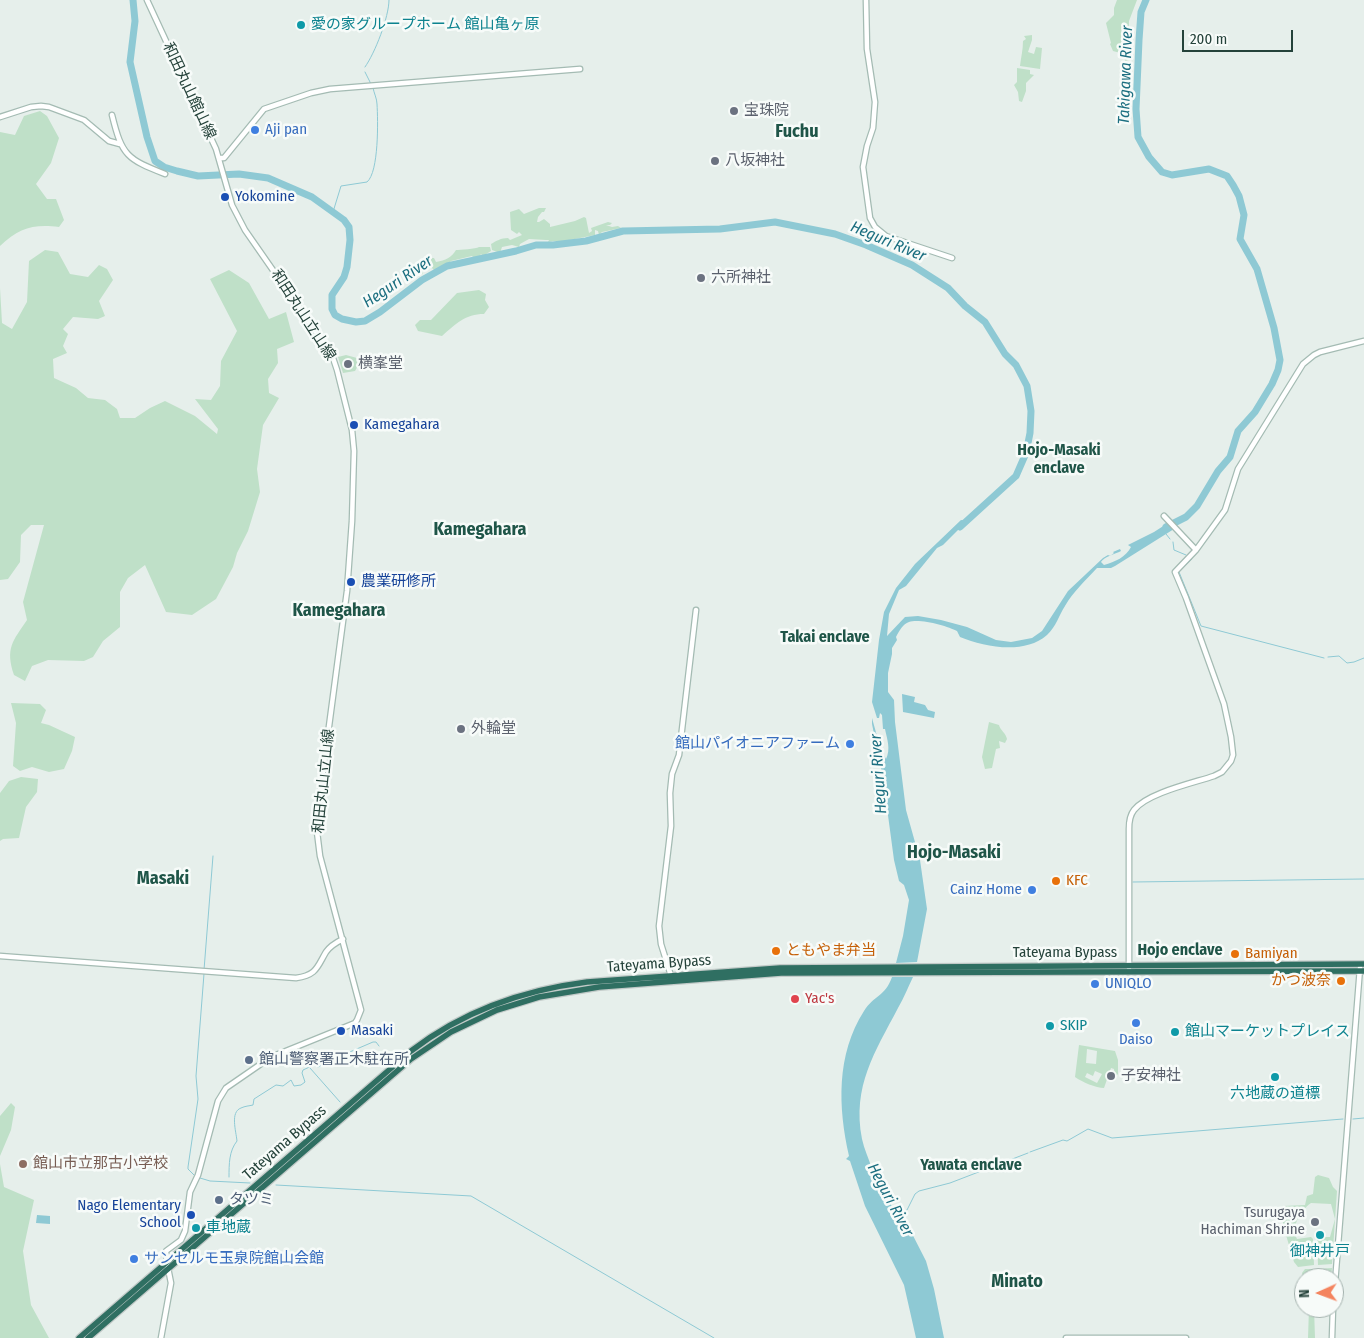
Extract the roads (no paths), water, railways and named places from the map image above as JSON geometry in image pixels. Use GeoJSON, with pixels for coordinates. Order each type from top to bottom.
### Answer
{"type":"FeatureCollection","features":[{"type":"Feature","properties":{"kind":"highway","name":"Tateyama Bypass"},"geometry":{"type":"LineString","coordinates":[[88,1338],[390,1068],[421,1044],[447,1028],[495,1004],[537,990],[587,982],[672,978],[780,968],[916,970],[1362,967]]}},
{"type":"Feature","properties":{"kind":"highway","name":"Tateyama Bypass"},"geometry":{"type":"LineString","coordinates":[[79,1338],[167,1266]]}},
{"type":"Feature","properties":{"kind":"street","name":"和田丸山館山線"},"geometry":{"type":"LineString","coordinates":[[147,0],[220,159],[226,183]]}},
{"type":"Feature","properties":{"kind":"street"},"geometry":{"type":"LineString","coordinates":[[866,0],[867,49],[875,102],[873,128],[862,167],[870,218],[875,228],[886,236],[952,258]]}},
{"type":"Feature","properties":{"kind":"street"},"geometry":{"type":"LineString","coordinates":[[220,159],[224,158],[264,109],[311,93],[330,89],[580,69]]}},
{"type":"Feature","properties":{"kind":"street"},"geometry":{"type":"LineString","coordinates":[[0,117],[31,107],[49,107],[84,120],[110,141],[120,144]]}},
{"type":"Feature","properties":{"kind":"street"},"geometry":{"type":"LineString","coordinates":[[112,115],[120,144],[124,150],[137,163],[165,174]]}},
{"type":"Feature","properties":{"kind":"street","name":"和田丸山立山線"},"geometry":{"type":"LineString","coordinates":[[167,1266],[166,1251],[181,1240],[185,1231],[190,1192],[198,1175],[222,1092],[230,1084],[271,1057],[347,1027],[357,1020],[361,1013],[361,1006],[320,856],[316,824],[350,567],[354,467],[352,430],[332,355],[239,220],[232,205],[226,183]]}},
{"type":"Feature","properties":{"kind":"street"},"geometry":{"type":"LineString","coordinates":[[1129,969],[1129,828],[1132,813],[1140,804],[1152,796],[1222,772],[1228,766],[1233,755],[1232,737],[1224,704],[1186,598],[1175,574],[1176,570],[1196,550],[1225,510],[1238,470],[1303,364],[1320,352],[1364,341]]}},
{"type":"Feature","properties":{"kind":"street"},"geometry":{"type":"LineString","coordinates":[[1164,516],[1196,550]]}},
{"type":"Feature","properties":{"kind":"street"},"geometry":{"type":"LineString","coordinates":[[672,978],[661,944],[659,926],[671,826],[670,793],[672,774],[678,755],[696,610]]}},
{"type":"Feature","properties":{"kind":"street"},"geometry":{"type":"LineString","coordinates":[[0,956],[291,977],[303,976],[316,969],[328,949],[343,938]]}},
{"type":"Feature","properties":{"kind":"street"},"geometry":{"type":"LineString","coordinates":[[1336,1268],[1362,967]]}},
{"type":"Feature","properties":{"kind":"street"},"geometry":{"type":"LineString","coordinates":[[161,1338],[171,1283],[167,1266]]}},
{"type":"Feature","properties":{"kind":"street"},"geometry":{"type":"LineString","coordinates":[[1332,1338],[1333,1318]]}},
{"type":"Feature","properties":{"kind":"street"},"geometry":{"type":"LineString","coordinates":[[1066,1338],[1186,1338]]}},
{"type":"Feature","properties":{"kind":"water"},"geometry":{"type":"Polygon","coordinates":[[[961,520],[967,521],[943,545],[937,548],[906,586],[899,590],[889,614],[887,636],[905,617],[918,616],[967,627],[996,640],[1011,642],[1032,638],[1042,631],[1068,591],[1103,558],[1108,555],[1110,556],[1101,562],[1104,565],[1116,561],[1129,551],[1131,547],[1128,545],[1168,523],[1174,529],[1115,566],[1111,568],[1097,568],[1072,596],[1050,632],[1038,641],[1016,647],[992,646],[960,637],[957,631],[953,629],[914,621],[905,624],[900,630],[892,648],[888,673],[888,692],[894,700],[906,810],[920,860],[927,909],[917,962],[896,963],[909,900],[904,885],[899,881],[894,860],[883,778],[872,724],[872,718],[880,747],[886,759],[888,744],[885,729],[883,729],[882,715],[880,713],[879,718],[877,718],[872,702],[879,640],[884,612],[896,588],[915,564],[961,520]]]}},
{"type":"Feature","properties":{"kind":"water"},"geometry":{"type":"Polygon","coordinates":[[[1120,549],[1121,551],[1111,555],[1113,552],[1120,549]]]}},
{"type":"Feature","properties":{"kind":"water"},"geometry":{"type":"Polygon","coordinates":[[[902,694],[915,697],[914,702],[925,705],[928,710],[935,712],[934,718],[903,712],[902,694]]]}},
{"type":"Feature","properties":{"kind":"water"},"geometry":{"type":"Polygon","coordinates":[[[892,977],[913,977],[868,1070],[860,1102],[862,1139],[872,1169],[875,1170],[895,1212],[902,1210],[905,1215],[904,1218],[926,1261],[944,1338],[916,1338],[904,1285],[865,1206],[850,1161],[846,1159],[849,1156],[843,1119],[842,1082],[848,1045],[864,1011],[883,992],[892,977]]]}},
{"type":"Feature","properties":{"kind":"water"},"geometry":{"type":"Polygon","coordinates":[[[37,1215],[50,1216],[50,1224],[36,1223],[37,1215]]]}},
{"type":"Feature","properties":{"kind":"waterway","name":"Heguri River"},"geometry":{"type":"LineString","coordinates":[[133,0],[135,21],[130,62],[147,137],[155,161],[164,167],[198,176],[239,174],[268,178],[312,197],[344,220],[349,227],[350,240],[347,267],[344,277],[332,295],[332,309],[335,315],[342,319],[356,322],[365,321],[422,280],[447,266],[536,245],[586,241],[623,231],[720,229],[775,222],[835,234],[912,265],[948,288],[965,306],[985,322],[1005,354],[1016,365],[1027,386],[1031,411],[1030,433],[1026,453],[1016,476],[960,527]]}},
{"type":"Feature","properties":{"kind":"waterway"},"geometry":{"type":"LineString","coordinates":[[365,67],[381,35],[387,16],[389,0]]}},
{"type":"Feature","properties":{"kind":"waterway","name":"Takigawa River"},"geometry":{"type":"LineString","coordinates":[[1146,0],[1141,12],[1139,40],[1136,109],[1138,137],[1149,157],[1162,172],[1172,175],[1209,169],[1227,176],[1233,185],[1239,196],[1244,215],[1240,239],[1257,269],[1274,328],[1280,360],[1272,384],[1255,412],[1238,431],[1230,457],[1218,471],[1197,506],[1186,517],[1166,527]]}},
{"type":"Feature","properties":{"kind":"waterway"},"geometry":{"type":"LineString","coordinates":[[365,72],[371,84]]}},
{"type":"Feature","properties":{"kind":"waterway"},"geometry":{"type":"LineString","coordinates":[[333,212],[341,186],[367,182],[374,168],[378,122],[377,102],[373,88]]}},
{"type":"Feature","properties":{"kind":"waterway"},"geometry":{"type":"LineString","coordinates":[[1166,534],[1170,539]]}},
{"type":"Feature","properties":{"kind":"waterway"},"geometry":{"type":"LineString","coordinates":[[1173,542],[1174,550],[1186,555]]}},
{"type":"Feature","properties":{"kind":"waterway"},"geometry":{"type":"LineString","coordinates":[[1192,559],[1179,572],[1201,626],[1324,658]]}},
{"type":"Feature","properties":{"kind":"waterway"},"geometry":{"type":"LineString","coordinates":[[1328,657],[1339,656],[1347,663],[1364,658]]}},
{"type":"Feature","properties":{"kind":"waterway"},"geometry":{"type":"LineString","coordinates":[[204,970],[213,856]]}},
{"type":"Feature","properties":{"kind":"waterway"},"geometry":{"type":"LineString","coordinates":[[1133,882],[1364,879]]}},
{"type":"Feature","properties":{"kind":"waterway"},"geometry":{"type":"LineString","coordinates":[[195,1176],[188,1167],[198,1099],[196,1076],[204,974]]}},
{"type":"Feature","properties":{"kind":"waterway"},"geometry":{"type":"LineString","coordinates":[[229,1177],[231,1153],[237,1141],[234,1122],[238,1110],[253,1105],[254,1099],[276,1085],[283,1086],[291,1080],[294,1086],[301,1085],[305,1082],[303,1070],[314,1065],[318,1067],[373,1042],[376,1042],[379,1046]]}},
{"type":"Feature","properties":{"kind":"waterway"},"geometry":{"type":"LineString","coordinates":[[310,1068],[340,1102]]}},
{"type":"Feature","properties":{"kind":"waterway"},"geometry":{"type":"LineString","coordinates":[[1353,1119],[1364,1118]]}},
{"type":"Feature","properties":{"kind":"waterway"},"geometry":{"type":"LineString","coordinates":[[1030,1152],[1063,1140],[1067,1141],[1088,1129],[1112,1138],[1343,1119]]}},
{"type":"Feature","properties":{"kind":"waterway"},"geometry":{"type":"LineString","coordinates":[[904,1212],[907,1210],[915,1194],[919,1191],[950,1183],[1028,1153]]}},
{"type":"Feature","properties":{"kind":"waterway"},"geometry":{"type":"LineString","coordinates":[[200,1178],[210,1181],[250,1183]]}},
{"type":"Feature","properties":{"kind":"waterway"},"geometry":{"type":"LineString","coordinates":[[276,1185],[471,1196],[714,1338]]}},
{"type":"Feature","properties":{"kind":"place","name":"愛の家グループホーム 館山亀ヶ原"},"geometry":{"type":"Point","coordinates":[301,25]}},
{"type":"Feature","properties":{"kind":"place","name":"宝珠院"},"geometry":{"type":"Point","coordinates":[734,111]}},
{"type":"Feature","properties":{"kind":"place","name":"Aji pan"},"geometry":{"type":"Point","coordinates":[255,130]}},
{"type":"Feature","properties":{"kind":"place","name":"八坂神社"},"geometry":{"type":"Point","coordinates":[715,161]}},
{"type":"Feature","properties":{"kind":"place","name":"Yokomine"},"geometry":{"type":"Point","coordinates":[225,197]}},
{"type":"Feature","properties":{"kind":"place","name":"六所神社"},"geometry":{"type":"Point","coordinates":[701,278]}},
{"type":"Feature","properties":{"kind":"place","name":"横峯堂"},"geometry":{"type":"Point","coordinates":[348,364]}},
{"type":"Feature","properties":{"kind":"place","name":"Kamegahara"},"geometry":{"type":"Point","coordinates":[354,425]}},
{"type":"Feature","properties":{"kind":"place","name":"農業研修所"},"geometry":{"type":"Point","coordinates":[351,582]}},
{"type":"Feature","properties":{"kind":"place","name":"外輪堂"},"geometry":{"type":"Point","coordinates":[461,729]}},
{"type":"Feature","properties":{"kind":"place","name":"館山パイオニアファーム"},"geometry":{"type":"Point","coordinates":[850,744]}},
{"type":"Feature","properties":{"kind":"place","name":"KFC"},"geometry":{"type":"Point","coordinates":[1056,881]}},
{"type":"Feature","properties":{"kind":"place","name":"Cainz Home"},"geometry":{"type":"Point","coordinates":[1032,890]}},
{"type":"Feature","properties":{"kind":"place","name":"ともやま弁当"},"geometry":{"type":"Point","coordinates":[776,951]}},
{"type":"Feature","properties":{"kind":"place","name":"Bamiyan"},"geometry":{"type":"Point","coordinates":[1235,954]}},
{"type":"Feature","properties":{"kind":"place","name":"かつ波奈"},"geometry":{"type":"Point","coordinates":[1341,981]}},
{"type":"Feature","properties":{"kind":"place","name":"UNIQLO"},"geometry":{"type":"Point","coordinates":[1095,984]}},
{"type":"Feature","properties":{"kind":"place","name":"Yac's"},"geometry":{"type":"Point","coordinates":[795,999]}},
{"type":"Feature","properties":{"kind":"place","name":"Daiso"},"geometry":{"type":"Point","coordinates":[1136,1023]}},
{"type":"Feature","properties":{"kind":"place","name":"SKIP"},"geometry":{"type":"Point","coordinates":[1050,1026]}},
{"type":"Feature","properties":{"kind":"place","name":"Masaki"},"geometry":{"type":"Point","coordinates":[341,1031]}},
{"type":"Feature","properties":{"kind":"place","name":"館山マーケットプレイス"},"geometry":{"type":"Point","coordinates":[1175,1032]}},
{"type":"Feature","properties":{"kind":"place","name":"館山警察署正木駐在所"},"geometry":{"type":"Point","coordinates":[249,1060]}},
{"type":"Feature","properties":{"kind":"place","name":"子安神社"},"geometry":{"type":"Point","coordinates":[1111,1076]}},
{"type":"Feature","properties":{"kind":"place","name":"六地蔵の道標"},"geometry":{"type":"Point","coordinates":[1275,1077]}},
{"type":"Feature","properties":{"kind":"place","name":"館山市立那古小学校"},"geometry":{"type":"Point","coordinates":[23,1164]}},
{"type":"Feature","properties":{"kind":"place","name":"タツミ"},"geometry":{"type":"Point","coordinates":[219,1200]}},
{"type":"Feature","properties":{"kind":"place","name":"Nago Elementary School"},"geometry":{"type":"Point","coordinates":[191,1215]}},
{"type":"Feature","properties":{"kind":"place","name":"Tsurugaya Hachiman Shrine"},"geometry":{"type":"Point","coordinates":[1315,1222]}},
{"type":"Feature","properties":{"kind":"place","name":"車地蔵"},"geometry":{"type":"Point","coordinates":[196,1228]}},
{"type":"Feature","properties":{"kind":"place","name":"御神井戸"},"geometry":{"type":"Point","coordinates":[1320,1235]}},
{"type":"Feature","properties":{"kind":"place","name":"サンセルモ玉泉院館山会館"},"geometry":{"type":"Point","coordinates":[134,1259]}},
{"type":"Feature","properties":{"kind":"district","name":"Fuchu"},"geometry":{"type":"Point","coordinates":[797,132]}},
{"type":"Feature","properties":{"kind":"district","name":"Hojo-Masaki enclave"},"geometry":{"type":"Point","coordinates":[1059,460]}},
{"type":"Feature","properties":{"kind":"district","name":"Kamegahara"},"geometry":{"type":"Point","coordinates":[480,530]}},
{"type":"Feature","properties":{"kind":"district","name":"Kamegahara"},"geometry":{"type":"Point","coordinates":[339,611]}},
{"type":"Feature","properties":{"kind":"district","name":"Takai enclave"},"geometry":{"type":"Point","coordinates":[825,638]}},
{"type":"Feature","properties":{"kind":"district","name":"Hojo-Masaki"},"geometry":{"type":"Point","coordinates":[954,853]}},
{"type":"Feature","properties":{"kind":"district","name":"Masaki"},"geometry":{"type":"Point","coordinates":[163,879]}},
{"type":"Feature","properties":{"kind":"district","name":"Hojo enclave"},"geometry":{"type":"Point","coordinates":[1180,951]}},
{"type":"Feature","properties":{"kind":"district","name":"Yawata enclave"},"geometry":{"type":"Point","coordinates":[971,1166]}},
{"type":"Feature","properties":{"kind":"district","name":"Minato"},"geometry":{"type":"Point","coordinates":[1017,1282]}}]}
